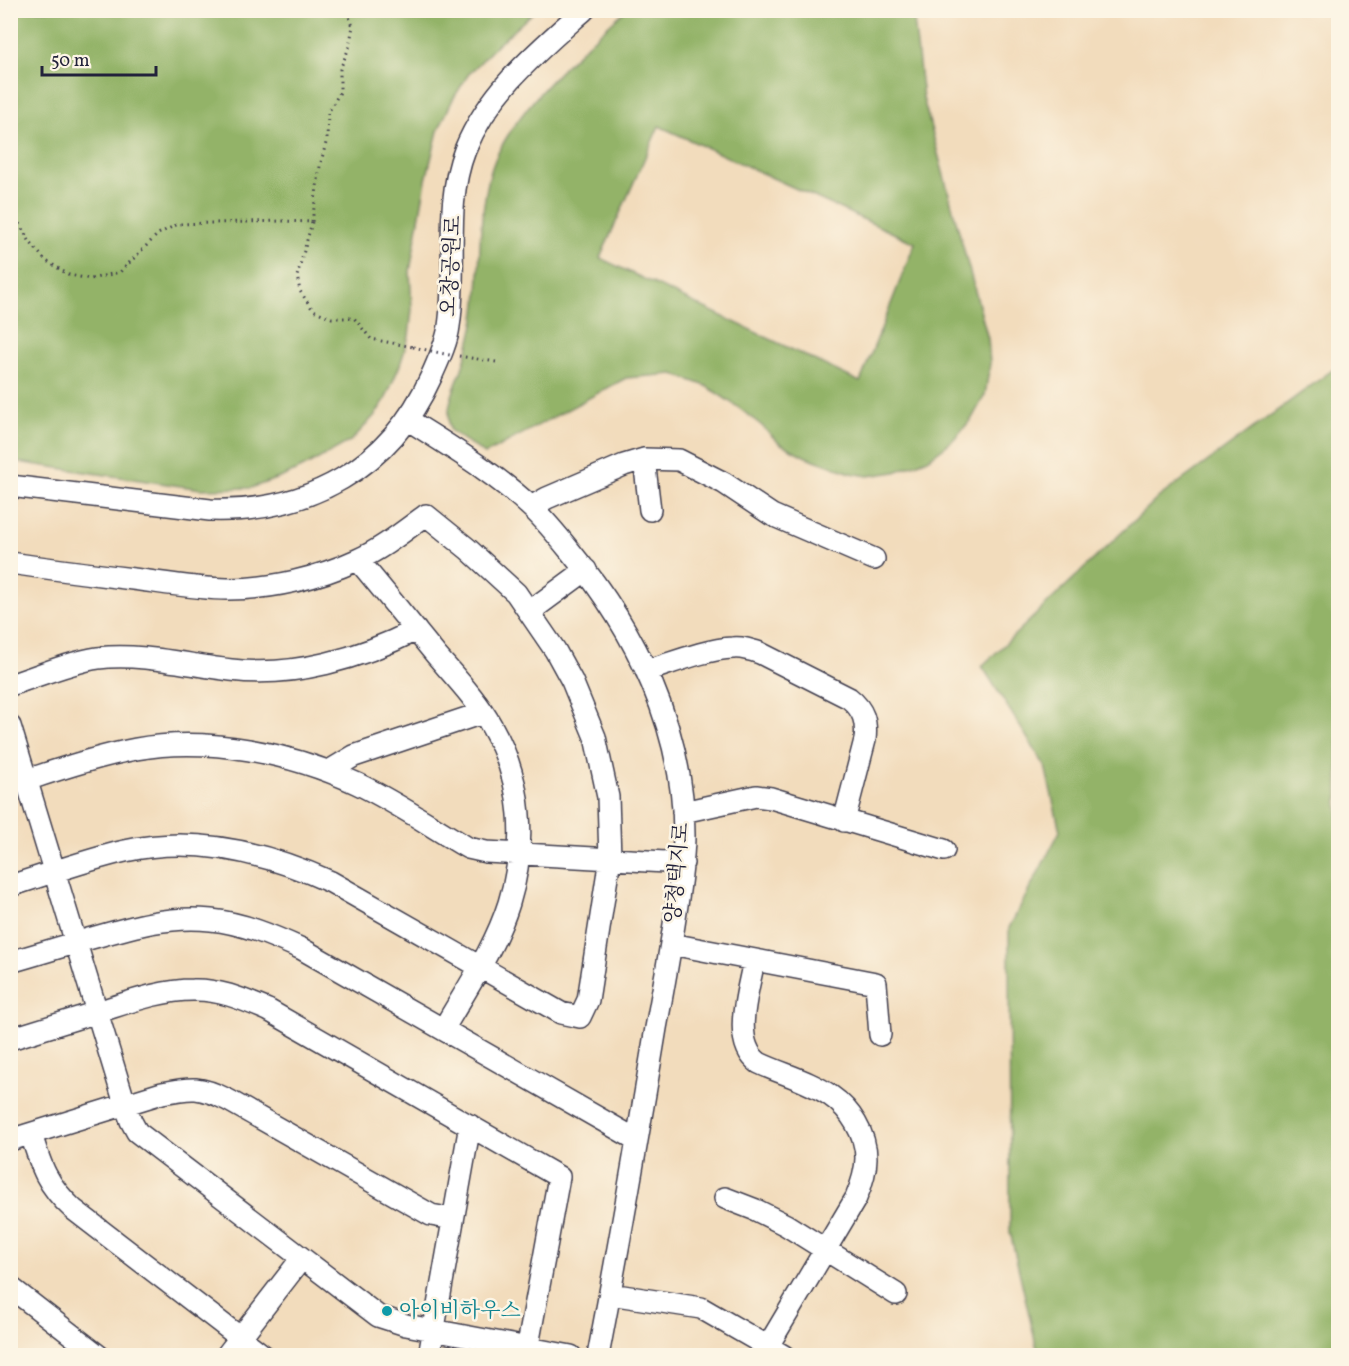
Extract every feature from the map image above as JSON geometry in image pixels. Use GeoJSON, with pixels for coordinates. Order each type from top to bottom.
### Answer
{"type":"FeatureCollection","features":[{"type":"Feature","properties":{"kind":"street","name":"오창공원로"},"geometry":{"type":"LineString","coordinates":[[10,486],[210,510],[239,511],[261,509],[327,488],[378,453],[407,419],[423,394],[436,366],[449,328],[455,197],[458,174],[466,150],[489,106],[507,82],[584,10]]}},
{"type":"Feature","properties":{"kind":"street","name":"양청택지로"},"geometry":{"type":"LineString","coordinates":[[407,419],[485,471],[531,507],[586,570],[608,600],[636,648],[659,699],[672,741],[681,786],[683,863],[638,1140],[598,1356]]}},
{"type":"Feature","properties":{"kind":"street"},"geometry":{"type":"LineString","coordinates":[[644,459],[650,510]]}},
{"type":"Feature","properties":{"kind":"street"},"geometry":{"type":"LineString","coordinates":[[531,507],[624,465],[644,459],[679,460],[724,483],[772,515],[874,559]]}},
{"type":"Feature","properties":{"kind":"street"},"geometry":{"type":"LineString","coordinates":[[10,563],[194,587],[229,589],[261,587],[326,572],[358,560],[388,543],[426,515],[516,593],[555,650],[572,681],[595,737],[608,797],[610,858],[588,1000],[580,1017],[561,1013],[331,882],[295,866],[260,855],[226,848],[191,845],[158,846],[126,850],[10,886]]}},
{"type":"Feature","properties":{"kind":"street"},"geometry":{"type":"LineString","coordinates":[[358,560],[483,713],[505,751],[515,782],[520,811],[519,852],[509,903],[480,966],[444,1028]]}},
{"type":"Feature","properties":{"kind":"street"},"geometry":{"type":"LineString","coordinates":[[529,612],[586,570]]}},
{"type":"Feature","properties":{"kind":"street"},"geometry":{"type":"LineString","coordinates":[[10,684],[97,658],[124,657],[268,673],[332,661],[374,648],[416,630]]}},
{"type":"Feature","properties":{"kind":"street"},"geometry":{"type":"LineString","coordinates":[[646,670],[717,650],[746,649],[760,653],[849,698],[863,714],[866,727],[865,740],[844,821]]}},
{"type":"Feature","properties":{"kind":"street"},"geometry":{"type":"LineString","coordinates":[[329,771],[354,756],[483,713]]}},
{"type":"Feature","properties":{"kind":"street"},"geometry":{"type":"LineString","coordinates":[[10,726],[125,1104],[137,1132],[378,1316],[406,1325],[527,1352],[571,1356]]}},
{"type":"Feature","properties":{"kind":"street"},"geometry":{"type":"LineString","coordinates":[[27,780],[137,748],[205,745],[289,757],[329,771],[360,785],[468,848],[486,852],[519,852],[683,863]]}},
{"type":"Feature","properties":{"kind":"street"},"geometry":{"type":"LineString","coordinates":[[683,812],[756,796],[771,798],[944,850]]}},
{"type":"Feature","properties":{"kind":"street"},"geometry":{"type":"LineString","coordinates":[[10,962],[132,926],[160,921],[189,918],[246,926],[302,949],[638,1140]]}},
{"type":"Feature","properties":{"kind":"street"},"geometry":{"type":"LineString","coordinates":[[670,944],[876,983],[880,1035]]}},
{"type":"Feature","properties":{"kind":"street"},"geometry":{"type":"LineString","coordinates":[[610,1294],[701,1308],[776,1351],[826,1250],[856,1198],[863,1180],[866,1157],[854,1120],[830,1095],[777,1072],[751,1057],[745,1048],[742,1032],[754,960]]}},
{"type":"Feature","properties":{"kind":"street"},"geometry":{"type":"LineString","coordinates":[[10,1039],[172,991],[194,989],[237,997],[268,1010],[559,1177],[527,1352]]}},
{"type":"Feature","properties":{"kind":"street"},"geometry":{"type":"LineString","coordinates":[[10,1140],[125,1104],[186,1088],[202,1089],[214,1093],[430,1215],[453,1219]]}},
{"type":"Feature","properties":{"kind":"street"},"geometry":{"type":"LineString","coordinates":[[429,1356],[470,1125]]}},
{"type":"Feature","properties":{"kind":"street"},"geometry":{"type":"LineString","coordinates":[[31,1134],[41,1168],[58,1196],[264,1356]]}},
{"type":"Feature","properties":{"kind":"street"},"geometry":{"type":"LineString","coordinates":[[725,1198],[786,1225],[896,1294]]}},
{"type":"Feature","properties":{"kind":"street"},"geometry":{"type":"LineString","coordinates":[[226,1356],[302,1258]]}},
{"type":"Feature","properties":{"kind":"street"},"geometry":{"type":"LineString","coordinates":[[10,1287],[99,1356]]}},
{"type":"Feature","properties":{"kind":"path"},"geometry":{"type":"LineString","coordinates":[[346,10],[352,26],[349,48],[340,69],[340,92],[328,113],[327,140],[320,166],[312,222],[297,276],[300,291],[313,310],[332,318],[354,318],[371,339],[496,362]]}},
{"type":"Feature","properties":{"kind":"path"},"geometry":{"type":"LineString","coordinates":[[10,208],[30,242],[45,260],[69,275],[92,279],[120,272],[158,234],[178,224],[312,222]]}},
{"type":"Feature","properties":{"kind":"green space"},"geometry":{"type":"Polygon","coordinates":[[[11,10],[535,11],[468,75],[453,99],[438,131],[426,180],[410,271],[412,309],[409,336],[385,400],[375,415],[352,440],[304,467],[251,488],[201,489],[11,461],[11,10]]]}},
{"type":"Feature","properties":{"kind":"green space"},"geometry":{"type":"Polygon","coordinates":[[[626,10],[913,11],[923,98],[988,339],[990,364],[985,395],[971,420],[952,441],[928,459],[895,472],[868,476],[851,473],[806,457],[779,443],[761,425],[706,386],[673,374],[626,378],[485,454],[450,430],[449,406],[466,358],[474,324],[483,211],[488,181],[495,160],[522,114],[538,95],[626,10]],[[659,126],[600,258],[860,382],[915,243],[659,126]]]}},
{"type":"Feature","properties":{"kind":"green space"},"geometry":{"type":"Polygon","coordinates":[[[1338,366],[1338,1355],[1041,1355],[1036,1345],[1010,1232],[1009,928],[1060,831],[1045,766],[982,666],[1159,497],[1338,366]]]}},
{"type":"Feature","properties":{"kind":"place","name":"아이비하우스"},"geometry":{"type":"Point","coordinates":[387,1311]}}]}
